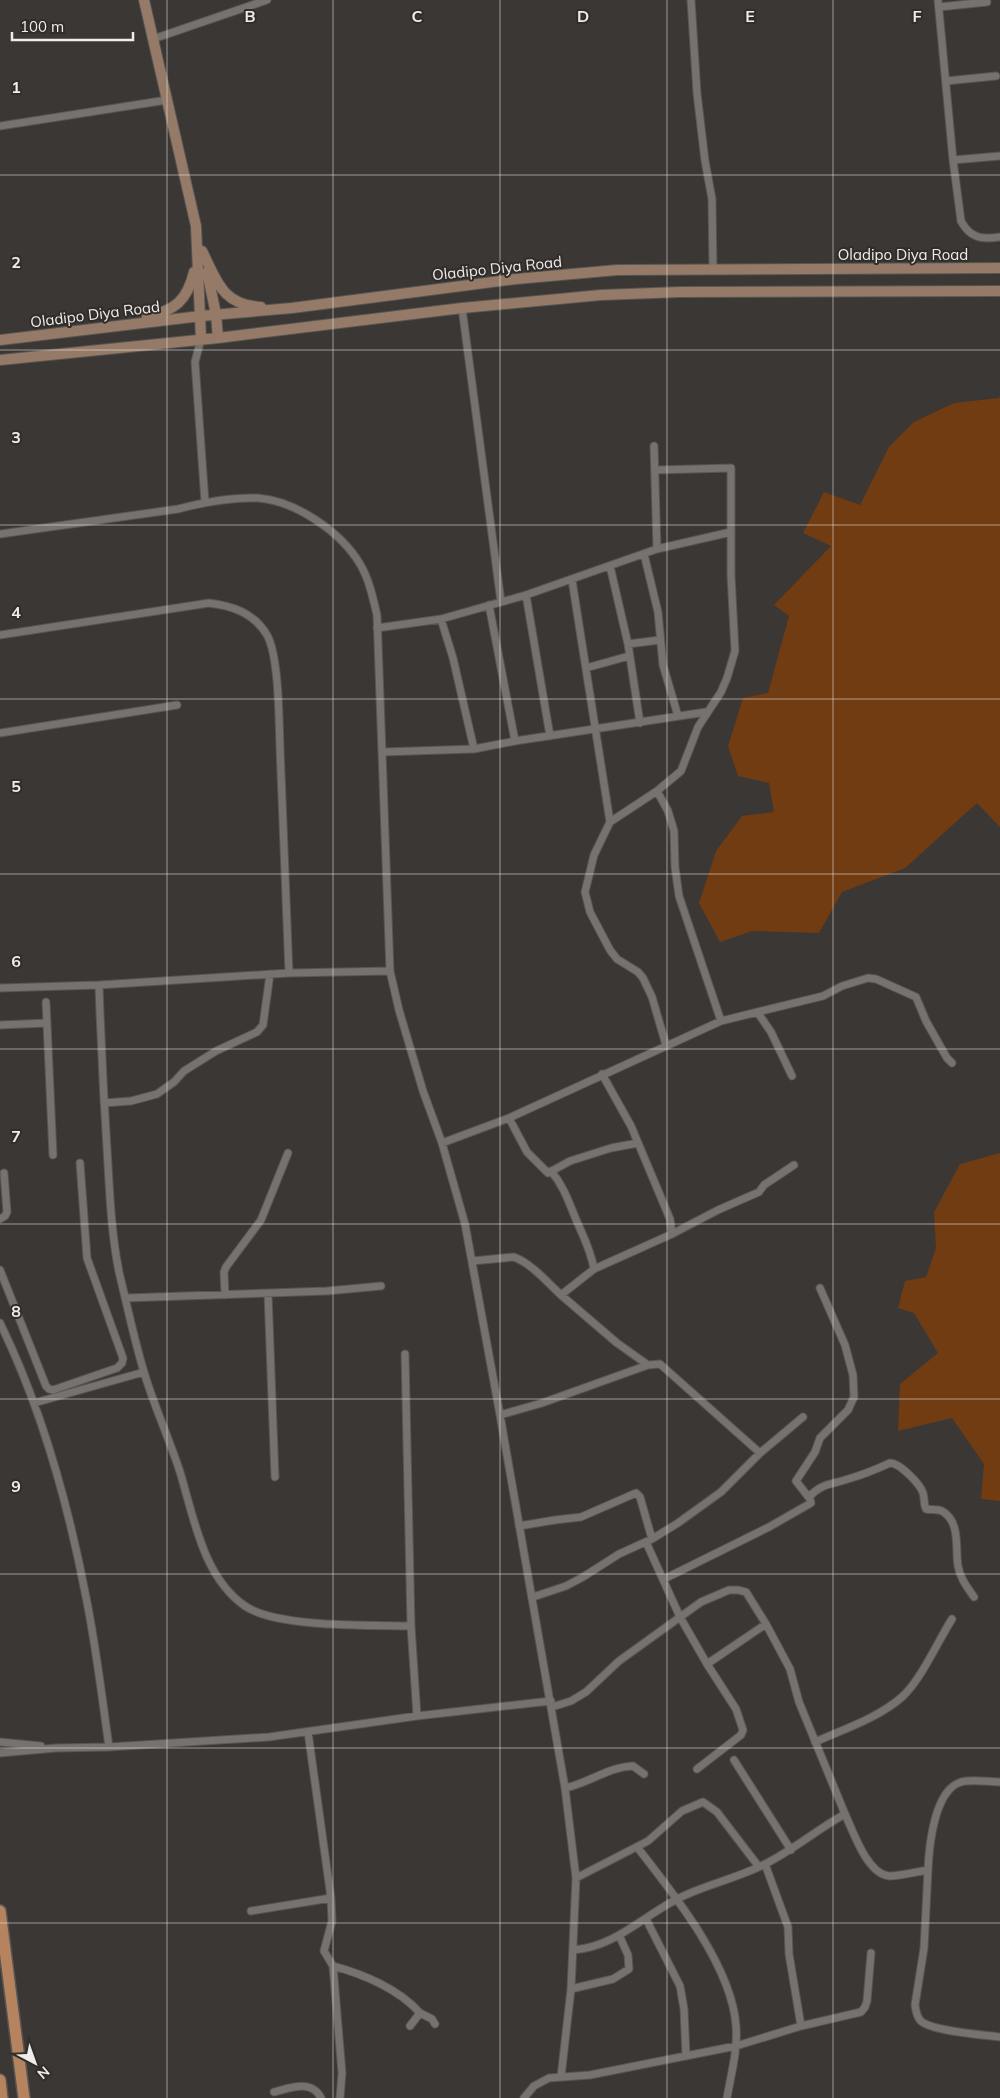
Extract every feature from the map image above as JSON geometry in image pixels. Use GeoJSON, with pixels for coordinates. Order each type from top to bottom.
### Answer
{"type":"FeatureCollection","features":[{"type":"Feature","properties":{"kind":"main road"},"geometry":{"type":"LineString","coordinates":[[144,0],[199,252],[216,314],[218,338]]}},
{"type":"Feature","properties":{"kind":"main road"},"geometry":{"type":"LineString","coordinates":[[199,252],[217,284],[236,301],[252,306],[292,308]]}},
{"type":"Feature","properties":{"kind":"main road"},"geometry":{"type":"LineString","coordinates":[[199,252],[200,339]]}},
{"type":"Feature","properties":{"kind":"main road"},"geometry":{"type":"LineString","coordinates":[[120,326],[168,311],[178,304],[190,287],[199,252]]}},
{"type":"Feature","properties":{"kind":"main road","name":"Oladipo Diya Road"},"geometry":{"type":"LineString","coordinates":[[0,340],[216,314],[292,308],[452,287],[617,270],[1000,268]]}},
{"type":"Feature","properties":{"kind":"main road"},"geometry":{"type":"LineString","coordinates":[[0,360],[218,338],[462,308],[568,298],[680,292],[1000,292]]}},
{"type":"Feature","properties":{"kind":"main road"},"geometry":{"type":"LineString","coordinates":[[0,1911],[24,2098]]}},
{"type":"Feature","properties":{"kind":"main road"},"geometry":{"type":"LineString","coordinates":[[0,2080],[2,2098]]}},
{"type":"Feature","properties":{"kind":"street"},"geometry":{"type":"LineString","coordinates":[[153,39],[267,0]]}},
{"type":"Feature","properties":{"kind":"street"},"geometry":{"type":"LineString","coordinates":[[691,0],[697,93],[705,161],[712,198],[713,270]]}},
{"type":"Feature","properties":{"kind":"street"},"geometry":{"type":"LineString","coordinates":[[987,2],[939,4],[953,160],[961,222],[976,237],[1000,237]]}},
{"type":"Feature","properties":{"kind":"street"},"geometry":{"type":"LineString","coordinates":[[946,81],[996,76]]}},
{"type":"Feature","properties":{"kind":"street"},"geometry":{"type":"LineString","coordinates":[[0,126],[167,100]]}},
{"type":"Feature","properties":{"kind":"street"},"geometry":{"type":"LineString","coordinates":[[953,160],[1000,156]]}},
{"type":"Feature","properties":{"kind":"street"},"geometry":{"type":"LineString","coordinates":[[462,308],[501,602]]}},
{"type":"Feature","properties":{"kind":"street"},"geometry":{"type":"LineString","coordinates":[[200,339],[195,362],[205,502]]}},
{"type":"Feature","properties":{"kind":"street"},"geometry":{"type":"LineString","coordinates":[[654,446],[656,549]]}},
{"type":"Feature","properties":{"kind":"street"},"geometry":{"type":"LineString","coordinates":[[655,470],[731,468],[735,651],[721,692],[706,712],[698,727],[681,771],[657,791],[610,822],[594,855],[585,892],[590,912],[610,950],[617,959],[638,972],[643,978],[652,997],[666,1046]]}},
{"type":"Feature","properties":{"kind":"street"},"geometry":{"type":"LineString","coordinates":[[0,534],[178,508],[205,502],[260,498],[294,508],[329,529],[352,553],[365,573],[377,615],[390,971],[422,1091],[442,1143],[458,1196],[472,1261],[533,1598],[565,1788],[576,1878],[574,1950],[561,2077]]}},
{"type":"Feature","properties":{"kind":"street"},"geometry":{"type":"LineString","coordinates":[[377,628],[441,619],[572,580],[656,549],[731,532]]}},
{"type":"Feature","properties":{"kind":"street"},"geometry":{"type":"LineString","coordinates":[[644,554],[658,612],[663,665],[678,716]]}},
{"type":"Feature","properties":{"kind":"street"},"geometry":{"type":"LineString","coordinates":[[610,566],[628,644],[640,723]]}},
{"type":"Feature","properties":{"kind":"street"},"geometry":{"type":"LineString","coordinates":[[572,580],[610,822]]}},
{"type":"Feature","properties":{"kind":"street"},"geometry":{"type":"LineString","coordinates":[[526,594],[550,736]]}},
{"type":"Feature","properties":{"kind":"street"},"geometry":{"type":"LineString","coordinates":[[0,635],[209,603],[230,606],[243,611],[263,628],[271,644],[278,699],[289,972]]}},
{"type":"Feature","properties":{"kind":"street"},"geometry":{"type":"LineString","coordinates":[[489,605],[515,741]]}},
{"type":"Feature","properties":{"kind":"street"},"geometry":{"type":"LineString","coordinates":[[441,619],[453,658],[474,749]]}},
{"type":"Feature","properties":{"kind":"street"},"geometry":{"type":"LineString","coordinates":[[628,644],[660,640]]}},
{"type":"Feature","properties":{"kind":"street"},"geometry":{"type":"LineString","coordinates":[[586,668],[629,656]]}},
{"type":"Feature","properties":{"kind":"street"},"geometry":{"type":"LineString","coordinates":[[0,733],[177,705]]}},
{"type":"Feature","properties":{"kind":"street"},"geometry":{"type":"LineString","coordinates":[[382,752],[474,749],[706,712]]}},
{"type":"Feature","properties":{"kind":"street"},"geometry":{"type":"LineString","coordinates":[[657,791],[668,811],[674,831],[675,867],[679,896],[721,1022]]}},
{"type":"Feature","properties":{"kind":"street"},"geometry":{"type":"LineString","coordinates":[[0,988],[99,985],[289,972],[390,971]]}},
{"type":"Feature","properties":{"kind":"street"},"geometry":{"type":"LineString","coordinates":[[104,1103],[131,1101],[157,1094],[174,1082],[184,1070],[257,1032],[263,1025],[270,974]]}},
{"type":"Feature","properties":{"kind":"street"},"geometry":{"type":"LineString","coordinates":[[442,1143],[509,1118],[602,1074],[721,1022],[823,996],[842,986],[872,978],[916,997],[926,1021],[952,1064]]}},
{"type":"Feature","properties":{"kind":"street"},"geometry":{"type":"LineString","coordinates":[[99,985],[111,1214],[119,1270],[144,1372],[180,1472],[200,1540],[214,1571],[230,1594],[259,1614],[303,1622],[411,1626]]}},
{"type":"Feature","properties":{"kind":"street"},"geometry":{"type":"LineString","coordinates":[[46,1002],[53,1155]]}},
{"type":"Feature","properties":{"kind":"street"},"geometry":{"type":"LineString","coordinates":[[758,1013],[770,1032],[792,1076]]}},
{"type":"Feature","properties":{"kind":"street"},"geometry":{"type":"LineString","coordinates":[[0,1025],[47,1023]]}},
{"type":"Feature","properties":{"kind":"street"},"geometry":{"type":"LineString","coordinates":[[602,1074],[638,1143],[670,1220],[672,1234]]}},
{"type":"Feature","properties":{"kind":"street"},"geometry":{"type":"LineString","coordinates":[[509,1118],[521,1143],[530,1156],[548,1173],[570,1160],[610,1148],[638,1143]]}},
{"type":"Feature","properties":{"kind":"street"},"geometry":{"type":"LineString","coordinates":[[224,1295],[226,1267],[261,1220],[288,1153]]}},
{"type":"Feature","properties":{"kind":"street"},"geometry":{"type":"LineString","coordinates":[[0,1270],[46,1386],[49,1389],[53,1390],[117,1368],[122,1364],[123,1358],[87,1258],[80,1163]]}},
{"type":"Feature","properties":{"kind":"street"},"geometry":{"type":"LineString","coordinates":[[561,1295],[594,1269],[759,1192],[764,1185],[794,1164]]}},
{"type":"Feature","properties":{"kind":"street"},"geometry":{"type":"LineString","coordinates":[[551,1171],[559,1181],[569,1200],[588,1246],[594,1269]]}},
{"type":"Feature","properties":{"kind":"street"},"geometry":{"type":"LineString","coordinates":[[0,1219],[7,1212],[4,1174]]}},
{"type":"Feature","properties":{"kind":"street"},"geometry":{"type":"LineString","coordinates":[[472,1261],[517,1259],[530,1267],[617,1343],[648,1366]]}},
{"type":"Feature","properties":{"kind":"street"},"geometry":{"type":"LineString","coordinates":[[126,1298],[268,1294],[381,1286]]}},
{"type":"Feature","properties":{"kind":"street"},"geometry":{"type":"LineString","coordinates":[[664,1579],[794,1514],[811,1502],[796,1484],[797,1478],[815,1452],[820,1438],[848,1410],[854,1397],[853,1375],[845,1345],[820,1288]]}},
{"type":"Feature","properties":{"kind":"street"},"geometry":{"type":"LineString","coordinates":[[268,1294],[275,1477]]}},
{"type":"Feature","properties":{"kind":"street"},"geometry":{"type":"LineString","coordinates":[[0,1322],[34,1403],[63,1493],[87,1598],[109,1747]]}},
{"type":"Feature","properties":{"kind":"street"},"geometry":{"type":"LineString","coordinates":[[405,1354],[411,1626],[417,1716]]}},
{"type":"Feature","properties":{"kind":"street"},"geometry":{"type":"LineString","coordinates":[[500,1414],[542,1403],[657,1364],[662,1366],[760,1453]]}},
{"type":"Feature","properties":{"kind":"street"},"geometry":{"type":"LineString","coordinates":[[34,1403],[144,1372]]}},
{"type":"Feature","properties":{"kind":"street"},"geometry":{"type":"LineString","coordinates":[[533,1598],[566,1586],[619,1554],[649,1540],[678,1523],[721,1492],[760,1453],[803,1417]]}},
{"type":"Feature","properties":{"kind":"street"},"geometry":{"type":"LineString","coordinates":[[809,1498],[814,1492],[829,1483],[849,1479],[890,1463],[895,1464],[913,1479],[922,1491],[926,1509],[939,1510],[949,1519],[958,1543],[959,1573],[974,1597]]}},
{"type":"Feature","properties":{"kind":"street"},"geometry":{"type":"LineString","coordinates":[[520,1526],[580,1517],[636,1493],[640,1497],[649,1540],[680,1616],[707,1664],[736,1709],[743,1730],[741,1735],[697,1769]]}},
{"type":"Feature","properties":{"kind":"street"},"geometry":{"type":"LineString","coordinates":[[0,1753],[269,1736],[417,1716],[571,1701],[586,1692],[619,1661],[680,1616],[715,1596],[729,1590],[738,1590],[746,1592],[790,1669],[815,1742],[845,1814],[858,1844],[875,1870],[890,1876],[928,1870]]}},
{"type":"Feature","properties":{"kind":"street"},"geometry":{"type":"LineString","coordinates":[[815,1742],[878,1713],[902,1696],[913,1684],[952,1619]]}},
{"type":"Feature","properties":{"kind":"street"},"geometry":{"type":"LineString","coordinates":[[707,1664],[766,1624]]}},
{"type":"Feature","properties":{"kind":"street"},"geometry":{"type":"LineString","coordinates":[[308,1732],[332,1898],[332,1920],[324,1951],[333,1966],[342,2073],[340,2098]]}},
{"type":"Feature","properties":{"kind":"street"},"geometry":{"type":"LineString","coordinates":[[0,1742],[56,1748]]}},
{"type":"Feature","properties":{"kind":"street"},"geometry":{"type":"LineString","coordinates":[[734,1760],[791,1850]]}},
{"type":"Feature","properties":{"kind":"street"},"geometry":{"type":"LineString","coordinates":[[565,1788],[581,1785],[620,1767],[633,1766],[644,1774]]}},
{"type":"Feature","properties":{"kind":"street"},"geometry":{"type":"LineString","coordinates":[[1000,1782],[959,1783],[947,1792],[932,1829],[924,1948],[915,2005],[920,2021],[926,2024],[951,2031],[1000,2037]]}},
{"type":"Feature","properties":{"kind":"street"},"geometry":{"type":"LineString","coordinates":[[576,1878],[637,1847],[655,1835],[669,1820],[682,1811],[703,1802],[717,1812],[762,1866],[788,1927],[789,1954],[801,2026]]}},
{"type":"Feature","properties":{"kind":"street"},"geometry":{"type":"LineString","coordinates":[[574,1950],[599,1945],[619,1935],[677,1899],[762,1866],[791,1850],[845,1814]]}},
{"type":"Feature","properties":{"kind":"street"},"geometry":{"type":"LineString","coordinates":[[637,1847],[677,1899],[703,1940],[732,1998],[737,2028],[736,2046],[727,2098]]}},
{"type":"Feature","properties":{"kind":"street"},"geometry":{"type":"LineString","coordinates":[[251,1910],[332,1898]]}},
{"type":"Feature","properties":{"kind":"street"},"geometry":{"type":"LineString","coordinates":[[646,1919],[680,1986],[684,2009],[686,2056]]}},
{"type":"Feature","properties":{"kind":"street"},"geometry":{"type":"LineString","coordinates":[[571,1989],[612,1978],[629,1969],[628,1955],[619,1935]]}},
{"type":"Feature","properties":{"kind":"street"},"geometry":{"type":"LineString","coordinates":[[524,2098],[529,2090],[553,2077],[590,2075],[736,2046],[801,2026],[864,2010],[867,2001],[871,1953]]}},
{"type":"Feature","properties":{"kind":"street"},"geometry":{"type":"LineString","coordinates":[[333,1966],[350,1971],[395,1992],[420,2013],[432,2019],[435,2024]]}},
{"type":"Feature","properties":{"kind":"street"},"geometry":{"type":"LineString","coordinates":[[410,2026],[420,2013]]}},
{"type":"Feature","properties":{"kind":"street"},"geometry":{"type":"LineString","coordinates":[[274,2092],[302,2086],[312,2088],[319,2093],[321,2098]]}},
{"type":"Feature","properties":{"kind":"shaded area"},"geometry":{"type":"Polygon","coordinates":[[[1000,395],[1000,827],[977,803],[905,868],[842,892],[819,933],[752,931],[720,942],[699,903],[716,851],[742,816],[774,812],[769,783],[738,776],[728,746],[743,698],[768,693],[789,616],[774,605],[831,546],[803,533],[824,492],[860,505],[889,447],[914,422],[954,403],[999,398],[1000,395]]]}},
{"type":"Feature","properties":{"kind":"shaded area"},"geometry":{"type":"Polygon","coordinates":[[[1000,1153],[1000,1501],[981,1499],[984,1464],[952,1418],[898,1431],[900,1384],[938,1353],[914,1313],[898,1308],[905,1281],[926,1277],[936,1248],[934,1212],[960,1164],[1000,1153]]]}}]}
